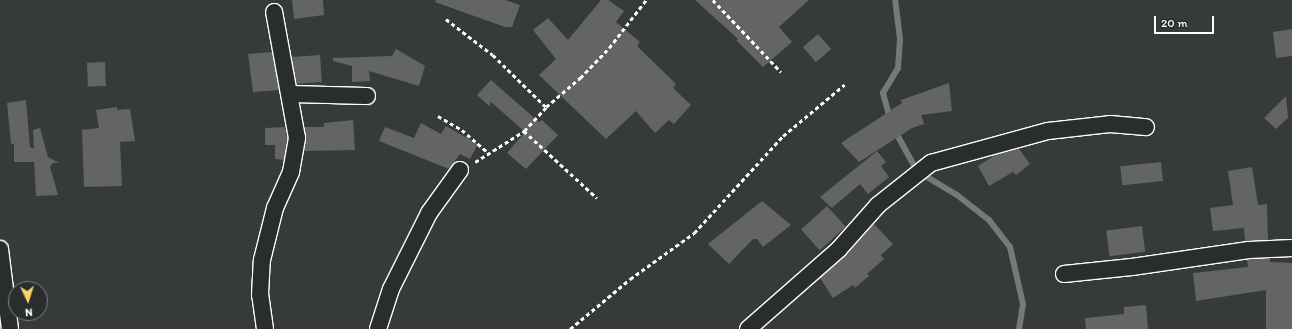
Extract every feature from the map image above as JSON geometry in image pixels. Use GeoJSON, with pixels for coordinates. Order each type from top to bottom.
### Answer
{"type":"FeatureCollection","features":[{"type":"Feature","properties":{"kind":"street"},"geometry":{"type":"LineString","coordinates":[[265,329],[260,295],[262,260],[275,208],[291,172],[297,138],[274,12]]}},
{"type":"Feature","properties":{"kind":"street"},"geometry":{"type":"LineString","coordinates":[[290,94],[367,96]]}},
{"type":"Feature","properties":{"kind":"street"},"geometry":{"type":"LineString","coordinates":[[748,329],[839,249],[878,205],[931,163],[1048,131],[1110,124],[1146,127]]}},
{"type":"Feature","properties":{"kind":"street"},"geometry":{"type":"LineString","coordinates":[[378,329],[391,289],[429,213],[460,170]]}},
{"type":"Feature","properties":{"kind":"street"},"geometry":{"type":"LineString","coordinates":[[1064,274],[1132,267],[1249,250],[1292,248]]}},
{"type":"Feature","properties":{"kind":"street"},"geometry":{"type":"LineString","coordinates":[[0,249],[10,329]]}},
{"type":"Feature","properties":{"kind":"path"},"geometry":{"type":"LineString","coordinates":[[460,170],[490,154],[524,131],[546,107],[580,78],[604,53],[646,0]]}},
{"type":"Feature","properties":{"kind":"path"},"geometry":{"type":"LineString","coordinates":[[713,0],[781,72]]}},
{"type":"Feature","properties":{"kind":"path"},"geometry":{"type":"LineString","coordinates":[[446,19],[493,56],[546,107]]}},
{"type":"Feature","properties":{"kind":"path"},"geometry":{"type":"LineString","coordinates":[[570,329],[630,279],[694,233],[783,136],[844,85]]}},
{"type":"Feature","properties":{"kind":"path"},"geometry":{"type":"LineString","coordinates":[[438,116],[462,130],[490,154]]}},
{"type":"Feature","properties":{"kind":"path"},"geometry":{"type":"LineString","coordinates":[[524,131],[596,198]]}},
{"type":"Feature","properties":{"kind":"building"},"geometry":{"type":"Polygon","coordinates":[[[292,0],[323,0],[324,15],[294,19],[292,0]]]}},
{"type":"Feature","properties":{"kind":"building"},"geometry":{"type":"Polygon","coordinates":[[[436,0],[505,0],[520,5],[512,27],[505,27],[435,2],[436,0]]]}},
{"type":"Feature","properties":{"kind":"building"},"geometry":{"type":"Polygon","coordinates":[[[601,0],[608,0],[624,11],[616,22],[640,42],[637,46],[676,84],[673,88],[691,105],[674,124],[669,120],[655,133],[636,111],[606,139],[539,75],[556,59],[533,30],[548,18],[568,40],[601,0]]]}},
{"type":"Feature","properties":{"kind":"building"},"geometry":{"type":"Polygon","coordinates":[[[695,0],[809,0],[779,27],[792,42],[763,67],[736,40],[738,39],[695,0]]]}},
{"type":"Feature","properties":{"kind":"building"},"geometry":{"type":"Polygon","coordinates":[[[1292,29],[1292,56],[1276,58],[1273,32],[1292,29]]]}},
{"type":"Feature","properties":{"kind":"building"},"geometry":{"type":"Polygon","coordinates":[[[818,34],[831,49],[816,62],[803,47],[818,34]]]}},
{"type":"Feature","properties":{"kind":"building"},"geometry":{"type":"Polygon","coordinates":[[[396,49],[425,66],[419,86],[369,71],[370,81],[352,82],[352,66],[333,61],[333,58],[392,56],[396,49]]]}},
{"type":"Feature","properties":{"kind":"building"},"geometry":{"type":"Polygon","coordinates":[[[272,52],[279,90],[253,92],[248,54],[272,52]]]}},
{"type":"Feature","properties":{"kind":"building"},"geometry":{"type":"Polygon","coordinates":[[[320,55],[322,82],[294,84],[292,57],[320,55]]]}},
{"type":"Feature","properties":{"kind":"building"},"geometry":{"type":"Polygon","coordinates":[[[105,62],[106,86],[88,87],[87,63],[105,62]]]}},
{"type":"Feature","properties":{"kind":"building"},"geometry":{"type":"Polygon","coordinates":[[[491,80],[539,122],[542,120],[558,135],[526,169],[507,153],[525,132],[491,102],[489,106],[477,95],[491,80]]]}},
{"type":"Feature","properties":{"kind":"building"},"geometry":{"type":"Polygon","coordinates":[[[949,83],[952,111],[921,115],[924,124],[912,128],[859,162],[841,143],[902,103],[901,100],[949,83]]]}},
{"type":"Feature","properties":{"kind":"building"},"geometry":{"type":"Polygon","coordinates":[[[1286,96],[1288,118],[1276,129],[1264,118],[1286,96]]]}},
{"type":"Feature","properties":{"kind":"building"},"geometry":{"type":"Polygon","coordinates":[[[26,100],[30,147],[34,149],[33,130],[40,128],[48,157],[59,163],[53,163],[50,167],[58,195],[36,196],[34,162],[14,162],[14,144],[11,144],[7,103],[26,100]]]}},
{"type":"Feature","properties":{"kind":"building"},"geometry":{"type":"Polygon","coordinates":[[[117,107],[117,110],[130,109],[135,141],[120,142],[122,186],[84,187],[82,130],[99,128],[96,110],[117,107]]]}},
{"type":"Feature","properties":{"kind":"building"},"geometry":{"type":"Polygon","coordinates":[[[353,120],[355,150],[304,151],[305,127],[324,127],[324,123],[353,120]]]}},
{"type":"Feature","properties":{"kind":"building"},"geometry":{"type":"Polygon","coordinates":[[[421,123],[441,134],[446,126],[478,144],[470,159],[460,154],[449,169],[379,141],[385,127],[414,138],[421,123]]]}},
{"type":"Feature","properties":{"kind":"building"},"geometry":{"type":"Polygon","coordinates":[[[285,127],[287,138],[284,160],[275,159],[275,145],[265,145],[265,128],[285,127]]]}},
{"type":"Feature","properties":{"kind":"building"},"geometry":{"type":"Polygon","coordinates":[[[1019,149],[1030,164],[1016,175],[1013,172],[989,186],[978,166],[995,155],[1019,149]]]}},
{"type":"Feature","properties":{"kind":"building"},"geometry":{"type":"Polygon","coordinates":[[[877,151],[886,162],[881,166],[889,177],[868,194],[860,184],[832,208],[820,197],[877,151]]]}},
{"type":"Feature","properties":{"kind":"building"},"geometry":{"type":"Polygon","coordinates":[[[1161,162],[1163,181],[1122,185],[1120,166],[1161,162]]]}},
{"type":"Feature","properties":{"kind":"building"},"geometry":{"type":"Polygon","coordinates":[[[1252,167],[1258,205],[1267,204],[1268,240],[1245,241],[1244,228],[1213,231],[1210,208],[1233,205],[1228,171],[1252,167]]]}},
{"type":"Feature","properties":{"kind":"building"},"geometry":{"type":"Polygon","coordinates":[[[762,201],[791,225],[763,247],[757,239],[753,239],[729,264],[708,244],[762,201]]]}},
{"type":"Feature","properties":{"kind":"building"},"geometry":{"type":"Polygon","coordinates":[[[827,206],[846,227],[820,250],[801,229],[827,206]]]}},
{"type":"Feature","properties":{"kind":"building"},"geometry":{"type":"Polygon","coordinates":[[[874,224],[893,244],[881,255],[884,259],[867,274],[869,276],[855,288],[853,285],[833,298],[820,278],[846,255],[874,224]]]}},
{"type":"Feature","properties":{"kind":"building"},"geometry":{"type":"Polygon","coordinates":[[[1142,226],[1145,252],[1109,256],[1106,230],[1142,226]]]}},
{"type":"Feature","properties":{"kind":"building"},"geometry":{"type":"Polygon","coordinates":[[[1270,259],[1270,262],[1292,263],[1292,329],[1266,329],[1266,290],[1196,301],[1193,273],[1248,267],[1247,260],[1270,259]]]}},
{"type":"Feature","properties":{"kind":"building"},"geometry":{"type":"Polygon","coordinates":[[[1146,305],[1148,329],[1086,329],[1085,318],[1124,314],[1124,307],[1146,305]]]}},
{"type":"Feature","properties":{"kind":"waterway"},"geometry":{"type":"LineString","coordinates":[[890,119],[883,93],[898,68],[900,39],[895,0]]}},
{"type":"Feature","properties":{"kind":"waterway"},"geometry":{"type":"LineString","coordinates":[[895,131],[917,171],[957,195],[989,220],[1010,247],[1023,304],[1019,329]]}}]}
